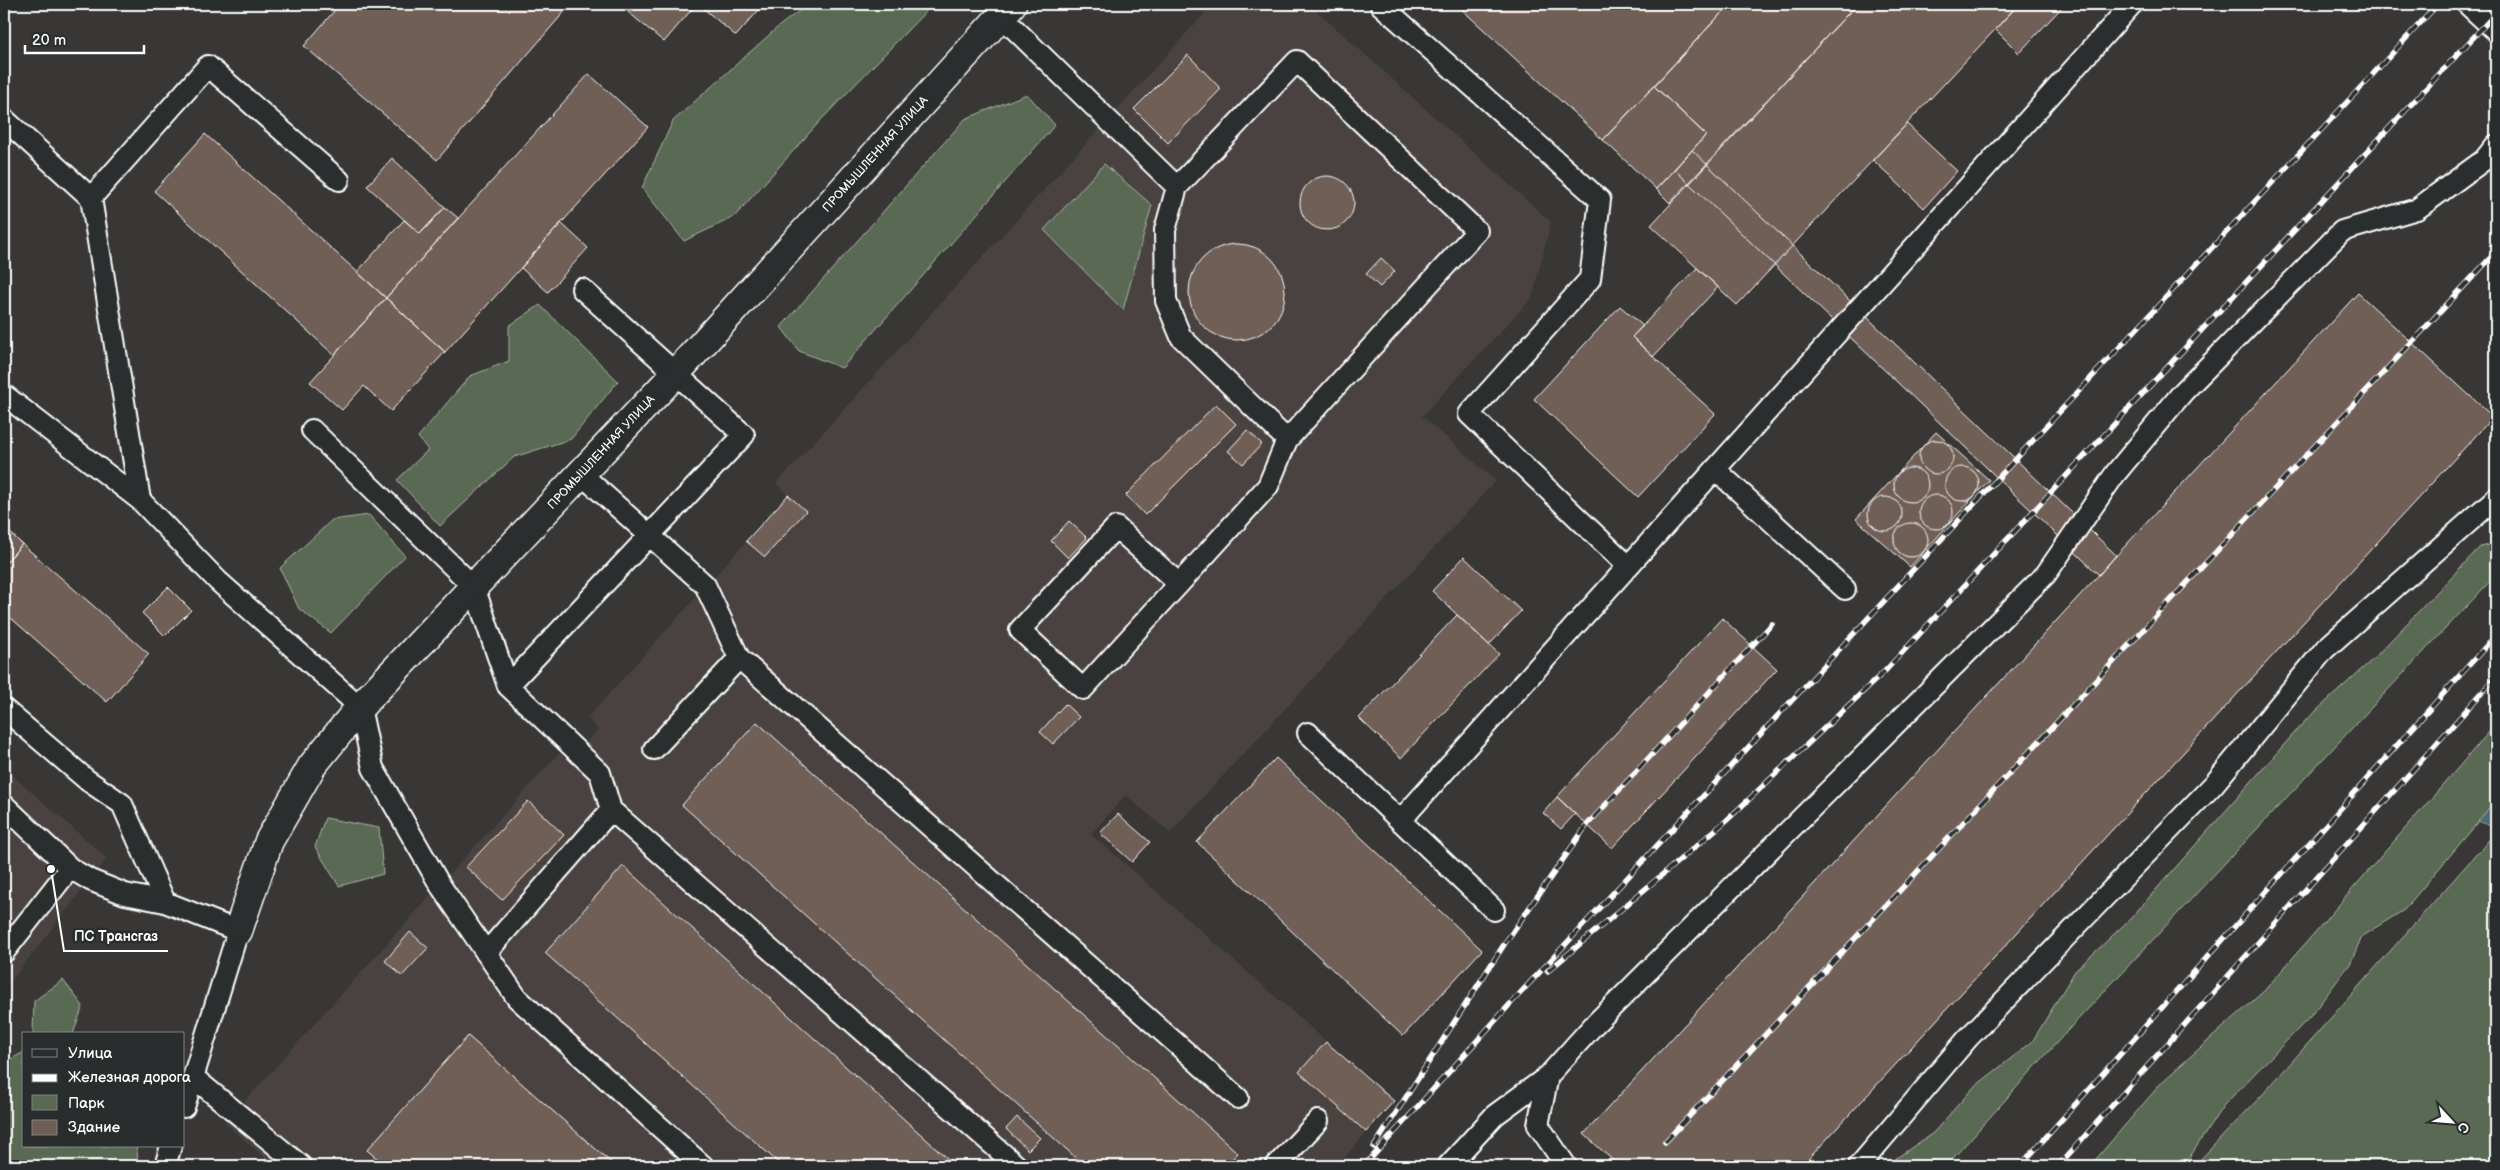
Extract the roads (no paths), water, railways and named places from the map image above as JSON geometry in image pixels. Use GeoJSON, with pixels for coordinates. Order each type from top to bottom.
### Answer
{"type":"FeatureCollection","features":[{"type":"Feature","properties":{"kind":"street","name":"ПРОМЫШЛЕННАЯ УЛИЦА"},"geometry":{"type":"LineString","coordinates":[[238,931],[269,841],[312,766],[360,707],[676,373],[1006,10]]}},
{"type":"Feature","properties":{"kind":"lane"},"geometry":{"type":"LineString","coordinates":[[1382,4],[1600,200],[1590,279],[1469,414],[1628,566]]}},
{"type":"Feature","properties":{"kind":"lane"},"geometry":{"type":"LineString","coordinates":[[1400,821],[2132,4]]}},
{"type":"Feature","properties":{"kind":"lane"},"geometry":{"type":"LineString","coordinates":[[2467,4],[2496,31]]}},
{"type":"Feature","properties":{"kind":"lane"},"geometry":{"type":"LineString","coordinates":[[1006,10],[1177,187]]}},
{"type":"Feature","properties":{"kind":"lane"},"geometry":{"type":"LineString","coordinates":[[1179,584],[1116,527],[1020,630],[1083,689],[1179,584],[1268,486],[1287,440],[1477,230],[1297,61],[1177,187],[1165,230],[1166,301],[1181,337],[1287,440]]}},
{"type":"Feature","properties":{"kind":"lane"},"geometry":{"type":"LineString","coordinates":[[91,198],[208,66],[339,180]]}},
{"type":"Feature","properties":{"kind":"lane"},"geometry":{"type":"LineString","coordinates":[[4,119],[91,198],[140,500]]}},
{"type":"Feature","properties":{"kind":"lane"},"geometry":{"type":"LineString","coordinates":[[1448,1166],[1496,1115],[1548,1076],[1594,1026],[2046,574],[2115,474],[2183,392],[2342,231],[2417,209],[2484,160],[2496,145]]}},
{"type":"Feature","properties":{"kind":"lane"},"geometry":{"type":"LineString","coordinates":[[508,686],[744,435],[582,289]]}},
{"type":"Feature","properties":{"kind":"lane"},"geometry":{"type":"LineString","coordinates":[[4,394],[140,500],[218,581],[360,707],[373,768],[440,885],[517,998],[703,1166]]}},
{"type":"Feature","properties":{"kind":"lane"},"geometry":{"type":"LineString","coordinates":[[312,430],[474,587],[508,686],[600,773],[611,810],[1017,1166]]}},
{"type":"Feature","properties":{"kind":"lane"},"geometry":{"type":"LineString","coordinates":[[1715,469],[1845,589]]}},
{"type":"Feature","properties":{"kind":"lane"},"geometry":{"type":"LineString","coordinates":[[581,474],[706,585],[739,658],[1238,1098]]}},
{"type":"Feature","properties":{"kind":"lane"},"geometry":{"type":"LineString","coordinates":[[1859,1166],[1968,1038],[2214,784],[2325,649],[2496,498]]}},
{"type":"Feature","properties":{"kind":"lane"},"geometry":{"type":"LineString","coordinates":[[654,749],[739,658]]}},
{"type":"Feature","properties":{"kind":"lane"},"geometry":{"type":"LineString","coordinates":[[4,709],[87,780],[122,804],[165,902]]}},
{"type":"Feature","properties":{"kind":"lane"},"geometry":{"type":"LineString","coordinates":[[1308,733],[1494,910]]}},
{"type":"Feature","properties":{"kind":"lane"},"geometry":{"type":"LineString","coordinates":[[4,805],[70,868],[90,880],[125,894],[165,902],[238,931],[185,1103]]}},
{"type":"Feature","properties":{"kind":"lane"},"geometry":{"type":"LineString","coordinates":[[486,953],[611,810]]}},
{"type":"Feature","properties":{"kind":"lane"},"geometry":{"type":"LineString","coordinates":[[4,952],[70,868]]}},
{"type":"Feature","properties":{"kind":"lane"},"geometry":{"type":"LineString","coordinates":[[1548,1076],[1538,1125],[1566,1166]]}},
{"type":"Feature","properties":{"kind":"lane"},"geometry":{"type":"LineString","coordinates":[[193,1077],[301,1166]]}},
{"type":"Feature","properties":{"kind":"lane"},"geometry":{"type":"LineString","coordinates":[[1276,1166],[1318,1121]]}},
{"type":"Feature","properties":{"kind":"lane"},"geometry":{"type":"LineString","coordinates":[[165,1166],[170,1148]]}},
{"type":"Feature","properties":{"kind":"water"},"geometry":{"type":"Polygon","coordinates":[[[2496,801],[2496,828],[2478,821],[2496,801]]]}},
{"type":"Feature","properties":{"kind":"railway"},"geometry":{"type":"LineString","coordinates":[[1364,1166],[1512,1002],[2438,4]]}},
{"type":"Feature","properties":{"kind":"railway"},"geometry":{"type":"LineString","coordinates":[[1548,971],[1727,820],[1886,670],[2496,13]]}},
{"type":"Feature","properties":{"kind":"railway"},"geometry":{"type":"LineString","coordinates":[[1665,1142],[2496,252]]}},
{"type":"Feature","properties":{"kind":"railway"},"geometry":{"type":"LineString","coordinates":[[1374,1147],[1507,940],[1587,825],[1772,624]]}},
{"type":"Feature","properties":{"kind":"railway"},"geometry":{"type":"LineString","coordinates":[[2020,1166],[2496,635]]}},
{"type":"Feature","properties":{"kind":"railway"},"geometry":{"type":"LineString","coordinates":[[2058,1166],[2496,677]]}},
{"type":"Feature","properties":{"kind":"place","name":"ПС Трансгаз"},"geometry":{"type":"Point","coordinates":[51,869]}}]}
